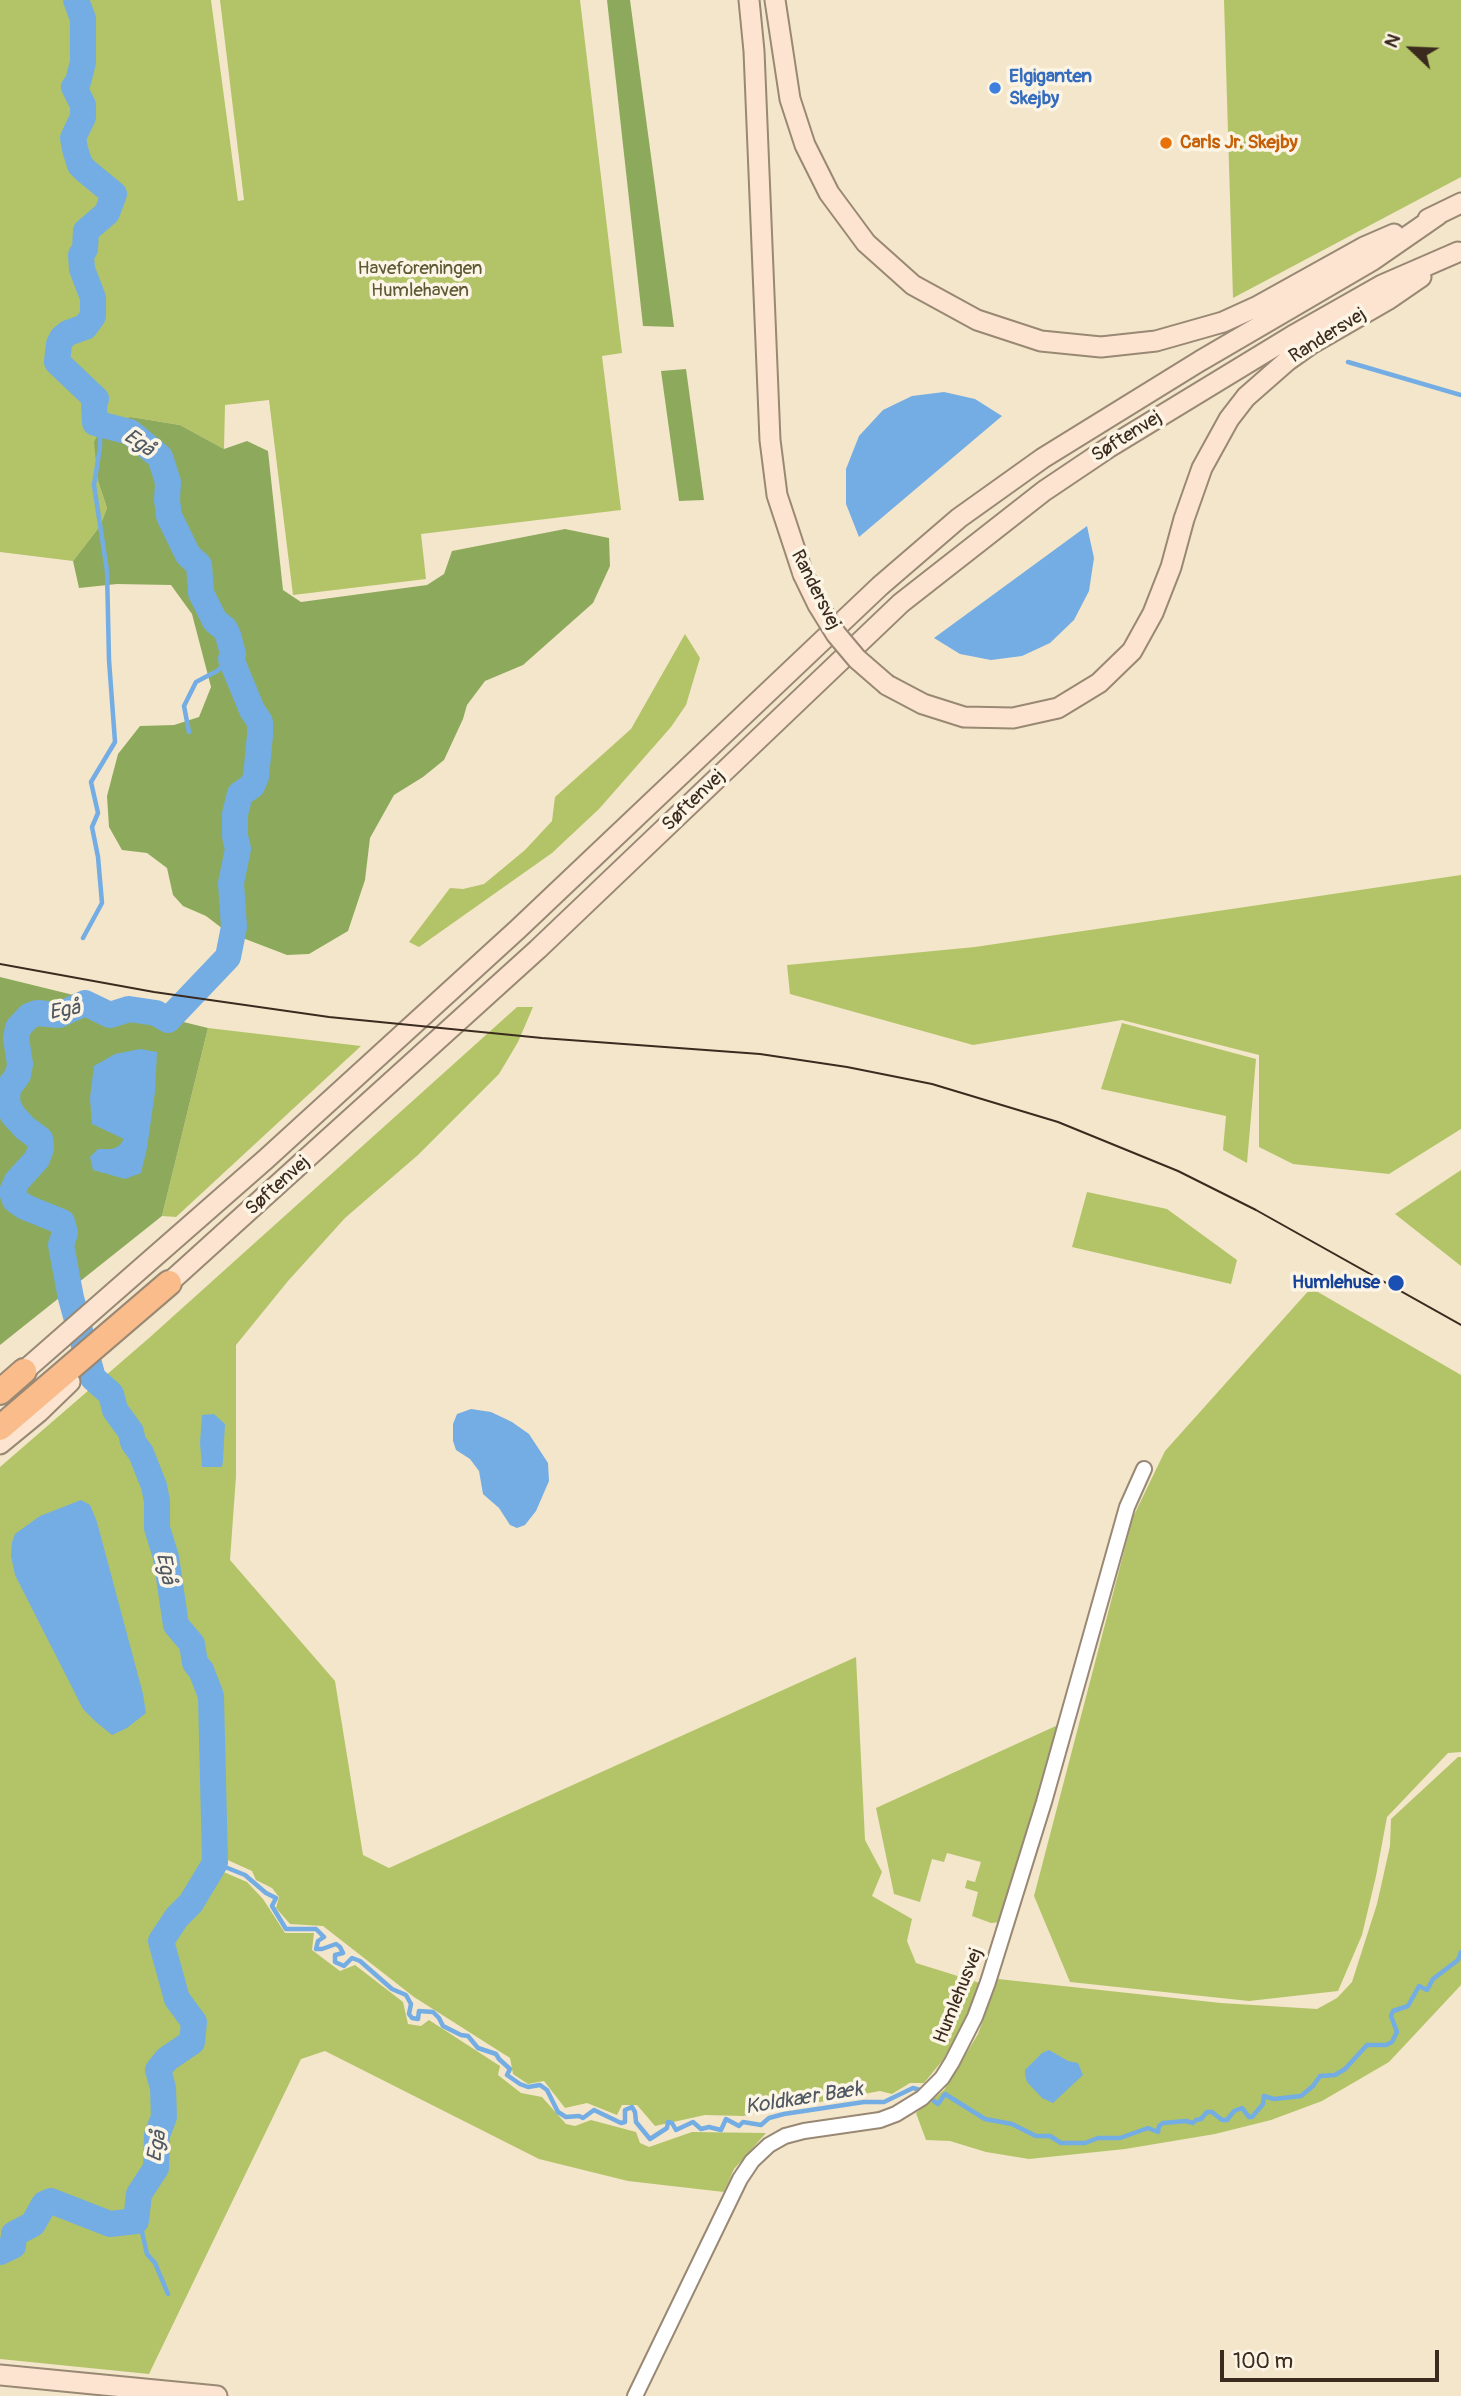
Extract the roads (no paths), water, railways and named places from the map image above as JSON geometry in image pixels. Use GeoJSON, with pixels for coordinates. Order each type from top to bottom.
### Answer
{"type":"FeatureCollection","features":[{"type":"Feature","properties":{"kind":"highway"},"geometry":{"type":"LineString","coordinates":[[0,1428],[39,1404],[169,1283]]}},
{"type":"Feature","properties":{"kind":"highway"},"geometry":{"type":"LineString","coordinates":[[0,1391],[25,1370]]}},
{"type":"Feature","properties":{"kind":"main road","name":"Randersvej"},"geometry":{"type":"LineString","coordinates":[[749,0],[754,51],[770,440],[777,495],[803,574],[836,634],[857,659],[887,685],[923,704],[964,717],[1013,718],[1058,708],[1099,683],[1132,651],[1153,613],[1171,567],[1202,468],[1229,419],[1246,397],[1267,377],[1311,344],[1389,299],[1459,251]]}},
{"type":"Feature","properties":{"kind":"main road"},"geometry":{"type":"LineString","coordinates":[[775,0],[790,99],[805,145],[829,193],[866,243],[912,285],[977,320],[1041,341],[1101,347],[1156,341],[1234,317],[1364,247],[1461,203]]}},
{"type":"Feature","properties":{"kind":"main road","name":"Søftenvej"},"geometry":{"type":"LineString","coordinates":[[0,1385],[25,1370],[266,1159],[518,929],[880,586],[959,518],[1043,458],[1211,354],[1373,260],[1438,215]]}},
{"type":"Feature","properties":{"kind":"main road","name":"Søftenvej"},"geometry":{"type":"LineString","coordinates":[[169,1283],[538,949],[901,603],[1044,491],[1108,448],[1381,285],[1459,251]]}},
{"type":"Feature","properties":{"kind":"main road"},"geometry":{"type":"LineString","coordinates":[[0,1444],[39,1404]]}},
{"type":"Feature","properties":{"kind":"main road"},"geometry":{"type":"LineString","coordinates":[[0,2375],[217,2396]]}},
{"type":"Feature","properties":{"kind":"street","name":"Humlehusvej"},"geometry":{"type":"LineString","coordinates":[[635,2396],[740,2179],[752,2161],[769,2145],[785,2136],[880,2120],[896,2114],[922,2098],[942,2078],[952,2062],[975,2017],[988,1982],[1048,1789],[1127,1507],[1144,1469]]}},
{"type":"Feature","properties":{"kind":"water"},"geometry":{"type":"Polygon","coordinates":[[[944,392],[975,399],[1002,416],[859,537],[846,504],[846,469],[859,436],[883,410],[912,396],[944,392]]]}},
{"type":"Feature","properties":{"kind":"water"},"geometry":{"type":"Polygon","coordinates":[[[1087,526],[1094,558],[1089,591],[1074,620],[1050,643],[1022,656],[991,660],[960,654],[934,638],[1087,526]]]}},
{"type":"Feature","properties":{"kind":"water"},"geometry":{"type":"Polygon","coordinates":[[[140,1049],[157,1052],[155,1092],[141,1173],[125,1179],[93,1170],[90,1157],[98,1149],[112,1149],[119,1146],[124,1139],[92,1124],[90,1098],[94,1066],[115,1054],[140,1049]]]}},
{"type":"Feature","properties":{"kind":"water"},"geometry":{"type":"Polygon","coordinates":[[[471,1409],[491,1412],[512,1422],[529,1434],[548,1463],[549,1481],[536,1511],[525,1525],[517,1528],[510,1525],[499,1508],[483,1494],[479,1471],[470,1459],[456,1450],[453,1424],[457,1414],[471,1409]]]}},
{"type":"Feature","properties":{"kind":"water"},"geometry":{"type":"Polygon","coordinates":[[[214,1414],[225,1424],[222,1467],[202,1467],[202,1415],[214,1414]]]}},
{"type":"Feature","properties":{"kind":"water"},"geometry":{"type":"Polygon","coordinates":[[[81,1500],[90,1505],[97,1522],[146,1713],[127,1728],[112,1735],[83,1709],[15,1575],[11,1556],[15,1534],[40,1516],[81,1500]]]}},
{"type":"Feature","properties":{"kind":"water"},"geometry":{"type":"Polygon","coordinates":[[[1049,2050],[1068,2061],[1078,2063],[1083,2075],[1053,2103],[1042,2098],[1027,2082],[1025,2075],[1025,2070],[1042,2053],[1049,2050]]]}},
{"type":"Feature","properties":{"kind":"waterway","name":"Egå"},"geometry":{"type":"LineString","coordinates":[[0,2252],[13,2246],[14,2234],[33,2224],[44,2204],[51,2201],[110,2224],[136,2221],[139,2194],[156,2168],[157,2135],[164,2117],[163,2088],[158,2070],[167,2059],[192,2042],[194,2022],[177,1999],[161,1941],[177,1917],[191,1903],[215,1863],[211,1696],[201,1670],[195,1663],[192,1644],[176,1625],[166,1557],[157,1528],[154,1486],[131,1432],[115,1410],[111,1394],[93,1378],[71,1298],[61,1245],[65,1233],[62,1222],[25,1207],[15,1200],[12,1192],[17,1181],[37,1159],[41,1148],[40,1139],[13,1115],[7,1103],[8,1088],[18,1075],[20,1064],[16,1038],[18,1028],[29,1016],[37,1013],[59,1015],[85,1003],[110,1015],[129,1009],[156,1013],[168,1020],[228,957],[234,927],[231,883],[238,849],[235,814],[240,794],[252,786],[256,777],[260,735],[260,722],[252,710],[231,659],[233,654],[228,635],[215,621],[201,593],[199,565],[188,555],[169,516],[168,482],[160,457],[130,432],[95,423],[96,399],[57,362],[62,338],[85,327],[93,316],[93,298],[82,269],[81,255],[85,249],[86,231],[107,213],[114,194],[80,165],[75,149],[73,138],[83,117],[83,105],[74,87],[83,62],[83,19],[76,0]]}},
{"type":"Feature","properties":{"kind":"waterway"},"geometry":{"type":"LineString","coordinates":[[1348,362],[1461,395]]}},
{"type":"Feature","properties":{"kind":"waterway"},"geometry":{"type":"LineString","coordinates":[[83,938],[102,903],[92,827],[98,813],[91,782],[115,742],[109,660],[107,571],[94,485],[100,447],[100,425]]}},
{"type":"Feature","properties":{"kind":"waterway"},"geometry":{"type":"LineString","coordinates":[[189,732],[184,706],[196,682],[217,671],[231,659]]}},
{"type":"Feature","properties":{"kind":"waterway","name":"Koldkær Bæk"},"geometry":{"type":"LineString","coordinates":[[215,1863],[245,1875],[276,1898],[272,1906],[286,1929],[316,1929],[324,1937],[318,1941],[316,1949],[336,1944],[343,1953],[335,1955],[335,1962],[344,1966],[352,1958],[360,1961],[392,1989],[406,1995],[411,2004],[409,2014],[412,2018],[418,2019],[419,2011],[433,2012],[443,2026],[468,2036],[478,2048],[496,2054],[510,2069],[507,2075],[520,2084],[528,2087],[540,2085],[547,2090],[558,2112],[566,2117],[583,2118],[594,2110],[621,2123],[625,2122],[625,2110],[632,2107],[636,2122],[650,2139],[667,2128],[668,2122],[672,2123],[676,2130],[693,2122],[701,2129],[709,2127],[721,2130],[726,2119],[739,2126],[743,2122],[761,2125],[769,2118],[784,2114],[864,2102],[884,2102],[913,2088],[920,2090]]}},
{"type":"Feature","properties":{"kind":"waterway","name":"Koldkær Bæk"},"geometry":{"type":"LineString","coordinates":[[934,2101],[938,2104],[945,2094],[985,2119],[1012,2124],[1036,2136],[1050,2136],[1061,2143],[1120,2138],[1148,2128],[1158,2132],[1163,2123],[1193,2123],[1207,2112],[1227,2120],[1234,2111],[1242,2108],[1252,2117],[1263,2104],[1264,2096],[1274,2099],[1301,2096],[1320,2076],[1335,2075],[1345,2069],[1367,2045],[1386,2045],[1392,2042],[1397,2032],[1391,2016],[1393,2011],[1408,2006],[1419,1986],[1427,1990],[1433,1979],[1458,1960],[1461,1952]]}},
{"type":"Feature","properties":{"kind":"waterway"},"geometry":{"type":"LineString","coordinates":[[136,2221],[142,2232],[147,2254],[155,2263],[168,2294]]}},
{"type":"Feature","properties":{"kind":"tram line"},"geometry":{"type":"LineString","coordinates":[[0,964],[154,992],[329,1017],[542,1038],[760,1054],[847,1067],[932,1084],[1058,1122],[1178,1171],[1256,1210],[1461,1325]]}},
{"type":"Feature","properties":{"kind":"place","name":"Elgiganten Skejby"},"geometry":{"type":"Point","coordinates":[995,88]}},
{"type":"Feature","properties":{"kind":"place","name":"Carls Jr. Skejby"},"geometry":{"type":"Point","coordinates":[1166,143]}},
{"type":"Feature","properties":{"kind":"place","name":"Humlehuse"},"geometry":{"type":"Point","coordinates":[1396,1283]}},
{"type":"Feature","properties":{"kind":"park label","name":"Haveforeningen Humlehaven"},"geometry":{"type":"Point","coordinates":[420,280]}}]}
